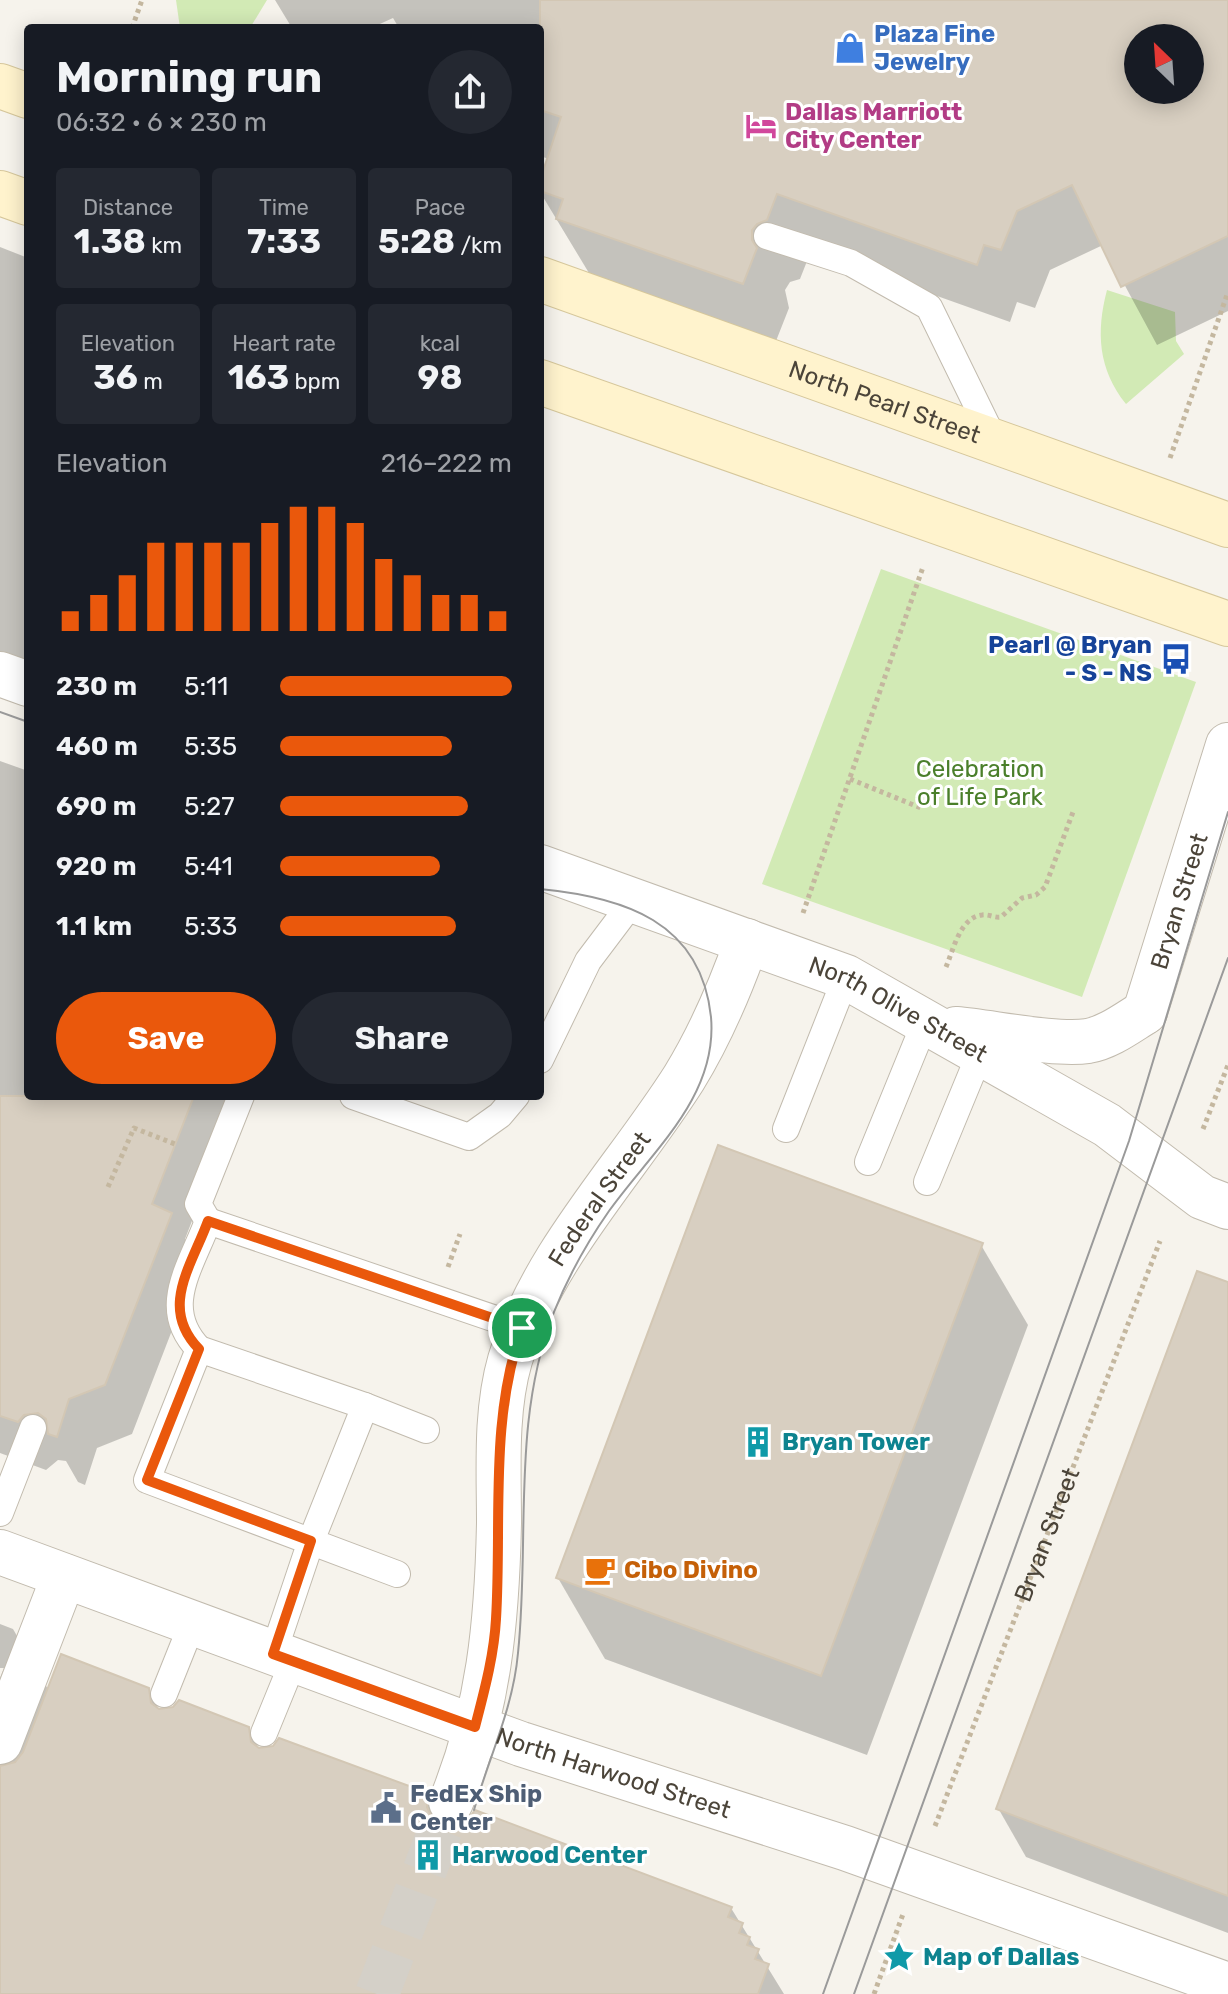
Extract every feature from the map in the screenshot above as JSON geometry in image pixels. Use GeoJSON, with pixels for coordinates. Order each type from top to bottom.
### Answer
{"type":"FeatureCollection","features":[{"type":"Feature","properties":{"kind":"main road"},"geometry":{"type":"LineString","coordinates":[[0,86],[24,95]]}},
{"type":"Feature","properties":{"kind":"main road"},"geometry":{"type":"LineString","coordinates":[[0,193],[24,202]]}},
{"type":"Feature","properties":{"kind":"main road","name":"North Pearl Street"},"geometry":{"type":"LineString","coordinates":[[544,280],[1228,525]]}},
{"type":"Feature","properties":{"kind":"main road"},"geometry":{"type":"LineString","coordinates":[[544,383],[1228,624]]}},
{"type":"Feature","properties":{"kind":"street"},"geometry":{"type":"LineString","coordinates":[[0,674],[24,683]]}},
{"type":"Feature","properties":{"kind":"street","name":"Bryan Street"},"geometry":{"type":"LineString","coordinates":[[933,1024],[1067,1043],[1108,1035],[1145,1012],[1228,745]]}},
{"type":"Feature","properties":{"kind":"street","name":"North Olive Street"},"geometry":{"type":"LineString","coordinates":[[544,868],[846,977],[1107,1125],[1202,1197],[1228,1207]]}},
{"type":"Feature","properties":{"kind":"street","name":"Federal Street"},"geometry":{"type":"LineString","coordinates":[[451,1802],[475,1727],[496,1619],[502,1400],[522,1328],[566,1245],[684,1078],[711,1032],[747,941]]}},
{"type":"Feature","properties":{"kind":"street","name":"North Harwood Street"},"geometry":{"type":"LineString","coordinates":[[0,1552],[475,1727],[859,1852],[1200,1983]]}},
{"type":"Feature","properties":{"kind":"street"},"geometry":{"type":"LineString","coordinates":[[0,1742],[64,1576]]}},
{"type":"Feature","properties":{"kind":"lane"},"geometry":{"type":"LineString","coordinates":[[767,236],[851,263],[929,307],[995,442]]}},
{"type":"Feature","properties":{"kind":"lane"},"geometry":{"type":"LineString","coordinates":[[547,1034],[588,961],[634,900]]}},
{"type":"Feature","properties":{"kind":"lane"},"geometry":{"type":"LineString","coordinates":[[786,1129],[846,977]]}},
{"type":"Feature","properties":{"kind":"lane"},"geometry":{"type":"LineString","coordinates":[[868,1162],[933,1024]]}},
{"type":"Feature","properties":{"kind":"lane"},"geometry":{"type":"LineString","coordinates":[[927,1182],[981,1051]]}},
{"type":"Feature","properties":{"kind":"lane"},"geometry":{"type":"LineString","coordinates":[[239,1100],[198,1204],[208,1221],[522,1328]]}},
{"type":"Feature","properties":{"kind":"lane"},"geometry":{"type":"LineString","coordinates":[[364,1100],[469,1137],[500,1115],[513,1100]]}},
{"type":"Feature","properties":{"kind":"lane"},"geometry":{"type":"LineString","coordinates":[[208,1221],[177,1304],[178,1320],[199,1349],[426,1430]]}},
{"type":"Feature","properties":{"kind":"lane"},"geometry":{"type":"LineString","coordinates":[[199,1349],[147,1480],[397,1574]]}},
{"type":"Feature","properties":{"kind":"lane"},"geometry":{"type":"LineString","coordinates":[[264,1733],[311,1541],[365,1406]]}},
{"type":"Feature","properties":{"kind":"lane"},"geometry":{"type":"LineString","coordinates":[[0,1513],[33,1428]]}},
{"type":"Feature","properties":{"kind":"lane"},"geometry":{"type":"LineString","coordinates":[[164,1694],[192,1624]]}},
{"type":"Feature","properties":{"kind":"path"},"geometry":{"type":"LineString","coordinates":[[133,24],[142,0]]}},
{"type":"Feature","properties":{"kind":"path"},"geometry":{"type":"LineString","coordinates":[[1169,462],[1228,292]]}},
{"type":"Feature","properties":{"kind":"path"},"geometry":{"type":"LineString","coordinates":[[802,914],[923,567]]}},
{"type":"Feature","properties":{"kind":"path"},"geometry":{"type":"LineString","coordinates":[[850,779],[921,808]]}},
{"type":"Feature","properties":{"kind":"path"},"geometry":{"type":"LineString","coordinates":[[946,967],[962,928],[969,921],[985,914],[1001,917],[1022,898],[1036,895],[1045,887],[1073,812]]}},
{"type":"Feature","properties":{"kind":"path"},"geometry":{"type":"LineString","coordinates":[[1203,1129],[1228,1065]]}},
{"type":"Feature","properties":{"kind":"path"},"geometry":{"type":"LineString","coordinates":[[108,1187],[134,1128],[175,1144]]}},
{"type":"Feature","properties":{"kind":"path","name":"Bryan Street"},"geometry":{"type":"LineString","coordinates":[[935,1826],[1160,1241]]}},
{"type":"Feature","properties":{"kind":"path"},"geometry":{"type":"LineString","coordinates":[[874,1994],[904,1913]]}},
{"type":"Feature","properties":{"kind":"green space"},"geometry":{"type":"Polygon","coordinates":[[[176,0],[267,0],[252,24],[179,24],[176,0]]]}},
{"type":"Feature","properties":{"kind":"green space"},"geometry":{"type":"Polygon","coordinates":[[[1107,290],[1175,312],[1176,341],[1184,354],[1126,404],[1110,377],[1102,350],[1101,321],[1107,290]]]}},
{"type":"Feature","properties":{"kind":"green space","name":"Celebration of Life Park"},"geometry":{"type":"Polygon","coordinates":[[[881,569],[1196,682],[1082,997],[762,884],[881,569]]]}},
{"type":"Feature","properties":{"kind":"building"},"geometry":{"type":"Polygon","coordinates":[[[540,0],[1228,0],[1228,236],[1121,287],[1072,185],[1017,211],[1001,250],[984,245],[977,265],[777,194],[767,220],[752,230],[752,240],[757,248],[743,284],[556,219],[563,199],[544,192],[544,168],[561,117],[544,111],[544,24],[540,24],[540,0]]]}},
{"type":"Feature","properties":{"kind":"building"},"geometry":{"type":"Polygon","coordinates":[[[0,1096],[24,1096],[24,1100],[192,1100],[152,1204],[172,1213],[105,1385],[69,1399],[57,1437],[48,1434],[46,1419],[38,1413],[24,1415],[18,1422],[0,1416],[0,1096]]]}},
{"type":"Feature","properties":{"kind":"building","name":"Bryan Tower"},"geometry":{"type":"Polygon","coordinates":[[[718,1145],[983,1243],[821,1676],[556,1578],[718,1145]]]}},
{"type":"Feature","properties":{"kind":"building"},"geometry":{"type":"Polygon","coordinates":[[[1197,1271],[1228,1282],[1228,1896],[996,1809],[1197,1271]]]}},
{"type":"Feature","properties":{"kind":"building"},"geometry":{"type":"Polygon","coordinates":[[[61,1654],[149,1688],[151,1703],[159,1709],[173,1707],[179,1700],[249,1727],[251,1742],[259,1748],[273,1746],[279,1738],[428,1793],[427,1807],[432,1818],[442,1825],[456,1826],[467,1821],[475,1810],[732,1907],[728,1917],[743,1923],[739,1933],[750,1937],[747,1945],[759,1949],[755,1959],[769,1964],[758,1994],[0,1994],[0,1766],[15,1762],[23,1752],[61,1654]]]}},
{"type":"Feature","properties":{"kind":"tunnel"},"geometry":{"type":"LineString","coordinates":[[377,1994],[451,1802]]}},
{"type":"Feature","properties":{"kind":"tram line"},"geometry":{"type":"LineString","coordinates":[[0,712],[24,721]]}},
{"type":"Feature","properties":{"kind":"tram line"},"geometry":{"type":"LineString","coordinates":[[823,1994],[1129,1141],[1228,812]]}},
{"type":"Feature","properties":{"kind":"tram line"},"geometry":{"type":"LineString","coordinates":[[474,1810],[506,1713],[515,1674],[521,1610],[527,1438],[541,1354],[554,1312],[579,1260],[609,1211],[662,1145],[693,1098],[704,1073],[710,1046],[711,1017],[704,984],[692,958],[674,936],[653,920],[628,908],[600,899],[544,890]]}},
{"type":"Feature","properties":{"kind":"tram line"},"geometry":{"type":"LineString","coordinates":[[854,1994],[1228,958]]}},
{"type":"Feature","properties":{"kind":"place","name":"Plaza Fine Jewelry"},"geometry":{"type":"Point","coordinates":[850,48]}},
{"type":"Feature","properties":{"kind":"place","name":"Dallas Marriott City Center"},"geometry":{"type":"Point","coordinates":[761,126]}},
{"type":"Feature","properties":{"kind":"place","name":"Pearl @ Bryan - S - NS"},"geometry":{"type":"Point","coordinates":[1176,659]}},
{"type":"Feature","properties":{"kind":"place","name":"Bryan Tower"},"geometry":{"type":"Point","coordinates":[758,1442]}},
{"type":"Feature","properties":{"kind":"place","name":"Cibo Divino"},"geometry":{"type":"Point","coordinates":[600,1570]}},
{"type":"Feature","properties":{"kind":"place","name":"FedEx Ship Center"},"geometry":{"type":"Point","coordinates":[386,1808]}},
{"type":"Feature","properties":{"kind":"place","name":"Harwood Center"},"geometry":{"type":"Point","coordinates":[428,1855]}},
{"type":"Feature","properties":{"kind":"place","name":"Map of Dallas"},"geometry":{"type":"Point","coordinates":[899,1957]}},
{"type":"Feature","properties":{"kind":"route"},"geometry":{"type":"LineString","coordinates":[[208,1221],[522,1328],[502,1400],[496,1619],[494,1643],[475,1727],[273,1654],[311,1541],[147,1480],[199,1349],[178,1320],[177,1304],[208,1221]]}}]}
